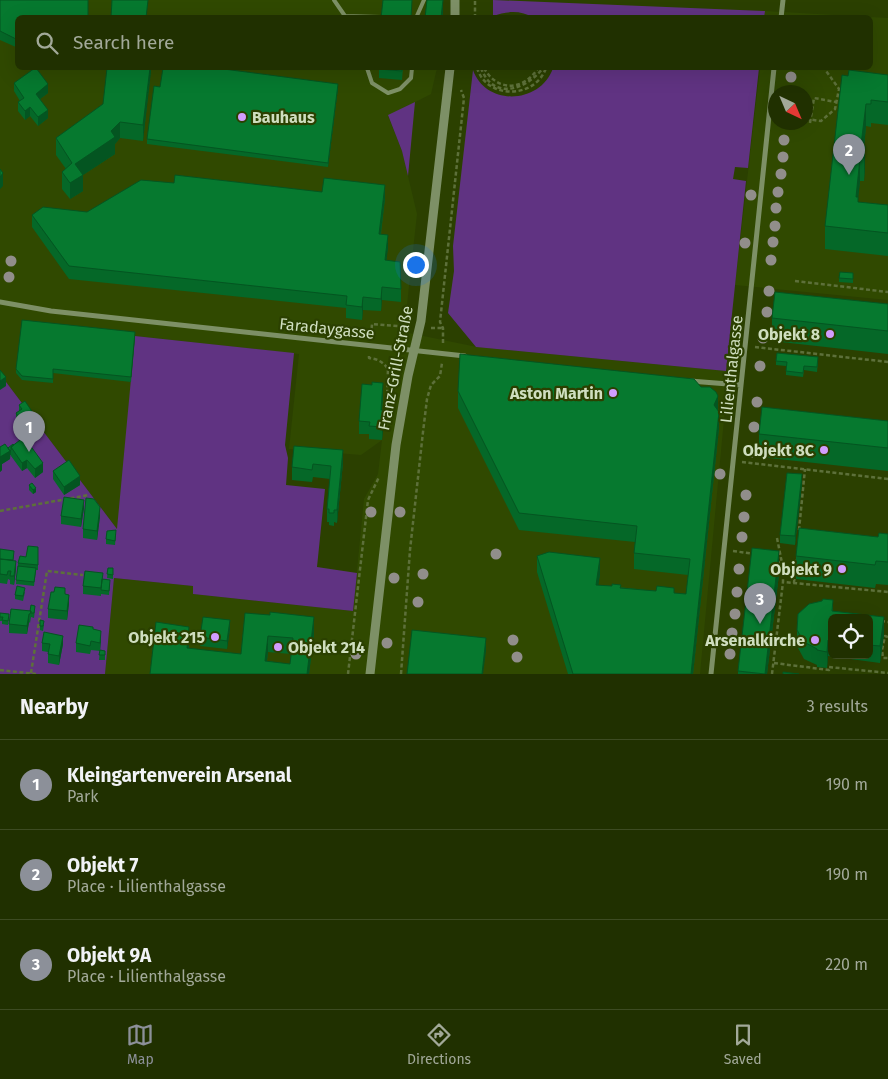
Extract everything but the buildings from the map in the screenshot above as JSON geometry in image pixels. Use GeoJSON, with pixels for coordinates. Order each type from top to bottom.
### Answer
{"type":"FeatureCollection","features":[{"type":"Feature","properties":{"kind":"street"},"geometry":{"type":"LineString","coordinates":[[455,0],[455,15]]}},
{"type":"Feature","properties":{"kind":"street"},"geometry":{"type":"LineString","coordinates":[[782,15],[784,0]]}},
{"type":"Feature","properties":{"kind":"street","name":"Franz-Grill-Straße"},"geometry":{"type":"LineString","coordinates":[[370,674],[396,445],[420,327],[425,291],[450,70]]}},
{"type":"Feature","properties":{"kind":"street","name":"Lilienthalgasse"},"geometry":{"type":"LineString","coordinates":[[711,674],[774,70]]}},
{"type":"Feature","properties":{"kind":"street","name":"Faradaygasse"},"geometry":{"type":"LineString","coordinates":[[0,302],[51,311],[467,357]]}},
{"type":"Feature","properties":{"kind":"street"},"geometry":{"type":"LineString","coordinates":[[687,380],[741,385]]}},
{"type":"Feature","properties":{"kind":"lane"},"geometry":{"type":"LineString","coordinates":[[334,0],[344,15]]}},
{"type":"Feature","properties":{"kind":"lane"},"geometry":{"type":"LineString","coordinates":[[417,15],[424,0]]}},
{"type":"Feature","properties":{"kind":"lane"},"geometry":{"type":"LineString","coordinates":[[368,70],[372,82],[388,93],[400,89],[411,78],[412,70]]}},
{"type":"Feature","properties":{"kind":"path"},"geometry":{"type":"LineString","coordinates":[[475,0],[475,15]]}},
{"type":"Feature","properties":{"kind":"path"},"geometry":{"type":"LineString","coordinates":[[480,70],[479,73],[488,84],[501,92],[509,93],[526,88],[537,81],[543,70]]}},
{"type":"Feature","properties":{"kind":"path"},"geometry":{"type":"LineString","coordinates":[[483,70],[494,80],[505,86],[512,86],[525,81],[536,70]]}},
{"type":"Feature","properties":{"kind":"path"},"geometry":{"type":"LineString","coordinates":[[813,121],[821,121],[834,109],[836,102],[839,89],[825,70]]}},
{"type":"Feature","properties":{"kind":"path"},"geometry":{"type":"LineString","coordinates":[[401,674],[409,559],[422,432],[427,399],[431,385],[440,376],[443,354],[443,328],[440,322],[464,98],[461,90]]}},
{"type":"Feature","properties":{"kind":"path"},"geometry":{"type":"LineString","coordinates":[[813,104],[814,98],[836,102]]}},
{"type":"Feature","properties":{"kind":"path"},"geometry":{"type":"LineString","coordinates":[[795,281],[888,292]]}},
{"type":"Feature","properties":{"kind":"path"},"geometry":{"type":"LineString","coordinates":[[385,435],[388,369],[383,362],[369,358],[372,324],[443,328]]}},
{"type":"Feature","properties":{"kind":"path"},"geometry":{"type":"LineString","coordinates":[[746,346],[888,362]]}},
{"type":"Feature","properties":{"kind":"path"},"geometry":{"type":"LineString","coordinates":[[734,461],[888,479]]}},
{"type":"Feature","properties":{"kind":"path"},"geometry":{"type":"LineString","coordinates":[[798,536],[805,469]]}},
{"type":"Feature","properties":{"kind":"path"},"geometry":{"type":"LineString","coordinates":[[348,674],[368,500],[380,476]]}},
{"type":"Feature","properties":{"kind":"path"},"geometry":{"type":"LineString","coordinates":[[0,511],[89,495]]}},
{"type":"Feature","properties":{"kind":"path"},"geometry":{"type":"LineString","coordinates":[[772,674],[784,570],[777,538]]}},
{"type":"Feature","properties":{"kind":"path"},"geometry":{"type":"LineString","coordinates":[[724,550],[756,554]]}},
{"type":"Feature","properties":{"kind":"path"},"geometry":{"type":"LineString","coordinates":[[794,583],[797,555]]}},
{"type":"Feature","properties":{"kind":"path"},"geometry":{"type":"LineString","coordinates":[[775,557],[784,570]]}},
{"type":"Feature","properties":{"kind":"path"},"geometry":{"type":"LineString","coordinates":[[31,673],[47,571],[82,575]]}},
{"type":"Feature","properties":{"kind":"path"},"geometry":{"type":"LineString","coordinates":[[783,582],[888,592]]}},
{"type":"Feature","properties":{"kind":"path"},"geometry":{"type":"LineString","coordinates":[[879,620],[888,622]]}},
{"type":"Feature","properties":{"kind":"path"},"geometry":{"type":"LineString","coordinates":[[888,637],[885,636],[882,650],[883,658],[888,658]]}},
{"type":"Feature","properties":{"kind":"path"},"geometry":{"type":"LineString","coordinates":[[774,663],[828,670],[829,667],[886,673]]}},
{"type":"Feature","properties":{"kind":"path"},"geometry":{"type":"LineString","coordinates":[[0,670],[36,674]]}},
{"type":"Feature","properties":{"kind":"shaded area"},"geometry":{"type":"Polygon","coordinates":[[[0,0],[441,0],[443,15],[15,15],[15,70],[437,70],[431,94],[388,116],[402,151],[417,214],[404,332],[477,347],[726,371],[726,398],[700,674],[105,674],[114,578],[193,586],[193,594],[353,611],[364,499],[378,474],[382,440],[361,455],[289,449],[299,354],[136,336],[118,530],[0,374],[0,0]]]}},
{"type":"Feature","properties":{"kind":"shaded area"},"geometry":{"type":"Polygon","coordinates":[[[493,0],[765,11],[764,15],[529,15],[514,12],[493,15],[493,0]]]}},
{"type":"Feature","properties":{"kind":"shaded area"},"geometry":{"type":"Polygon","coordinates":[[[765,11],[835,15],[764,15],[765,11]]]}},
{"type":"Feature","properties":{"kind":"shaded area"},"geometry":{"type":"Polygon","coordinates":[[[873,17],[888,18],[888,300],[735,285],[760,70],[873,70],[873,17]]]}},
{"type":"Feature","properties":{"kind":"shaded area"},"geometry":{"type":"Polygon","coordinates":[[[473,70],[480,82],[489,90],[501,95],[526,94],[537,89],[547,80],[552,70],[759,70],[748,168],[735,167],[733,179],[746,181],[726,371],[476,347],[448,313],[454,271],[453,246],[473,70]]]}},
{"type":"Feature","properties":{"kind":"shaded area"},"geometry":{"type":"Polygon","coordinates":[[[415,102],[408,176],[402,151],[388,115],[415,102]]]}},
{"type":"Feature","properties":{"kind":"shaded area"},"geometry":{"type":"Polygon","coordinates":[[[135,336],[294,353],[285,445],[288,458],[286,485],[325,489],[317,567],[357,573],[353,611],[193,594],[193,586],[114,578],[105,674],[0,674],[0,374],[117,529],[135,336]]]}},
{"type":"Feature","properties":{"kind":"place","name":"Bauhaus"},"geometry":{"type":"Point","coordinates":[242,117]}},
{"type":"Feature","properties":{"kind":"place","name":"Objekt 7"},"geometry":{"type":"Point","coordinates":[849,175]}},
{"type":"Feature","properties":{"kind":"place","name":"Objekt 8"},"geometry":{"type":"Point","coordinates":[830,334]}},
{"type":"Feature","properties":{"kind":"place","name":"Aston Martin"},"geometry":{"type":"Point","coordinates":[613,393]}},
{"type":"Feature","properties":{"kind":"place","name":"Objekt 8C"},"geometry":{"type":"Point","coordinates":[824,450]}},
{"type":"Feature","properties":{"kind":"place","name":"Kleingartenverein Arsenal"},"geometry":{"type":"Point","coordinates":[29,452]}},
{"type":"Feature","properties":{"kind":"place","name":"Objekt 9"},"geometry":{"type":"Point","coordinates":[842,569]}},
{"type":"Feature","properties":{"kind":"place","name":"Objekt 9A"},"geometry":{"type":"Point","coordinates":[760,624]}},
{"type":"Feature","properties":{"kind":"place","name":"Objekt 215"},"geometry":{"type":"Point","coordinates":[215,637]}},
{"type":"Feature","properties":{"kind":"place","name":"Arsenalkirche"},"geometry":{"type":"Point","coordinates":[815,640]}},
{"type":"Feature","properties":{"kind":"place","name":"Objekt 214"},"geometry":{"type":"Point","coordinates":[278,647]}}]}
